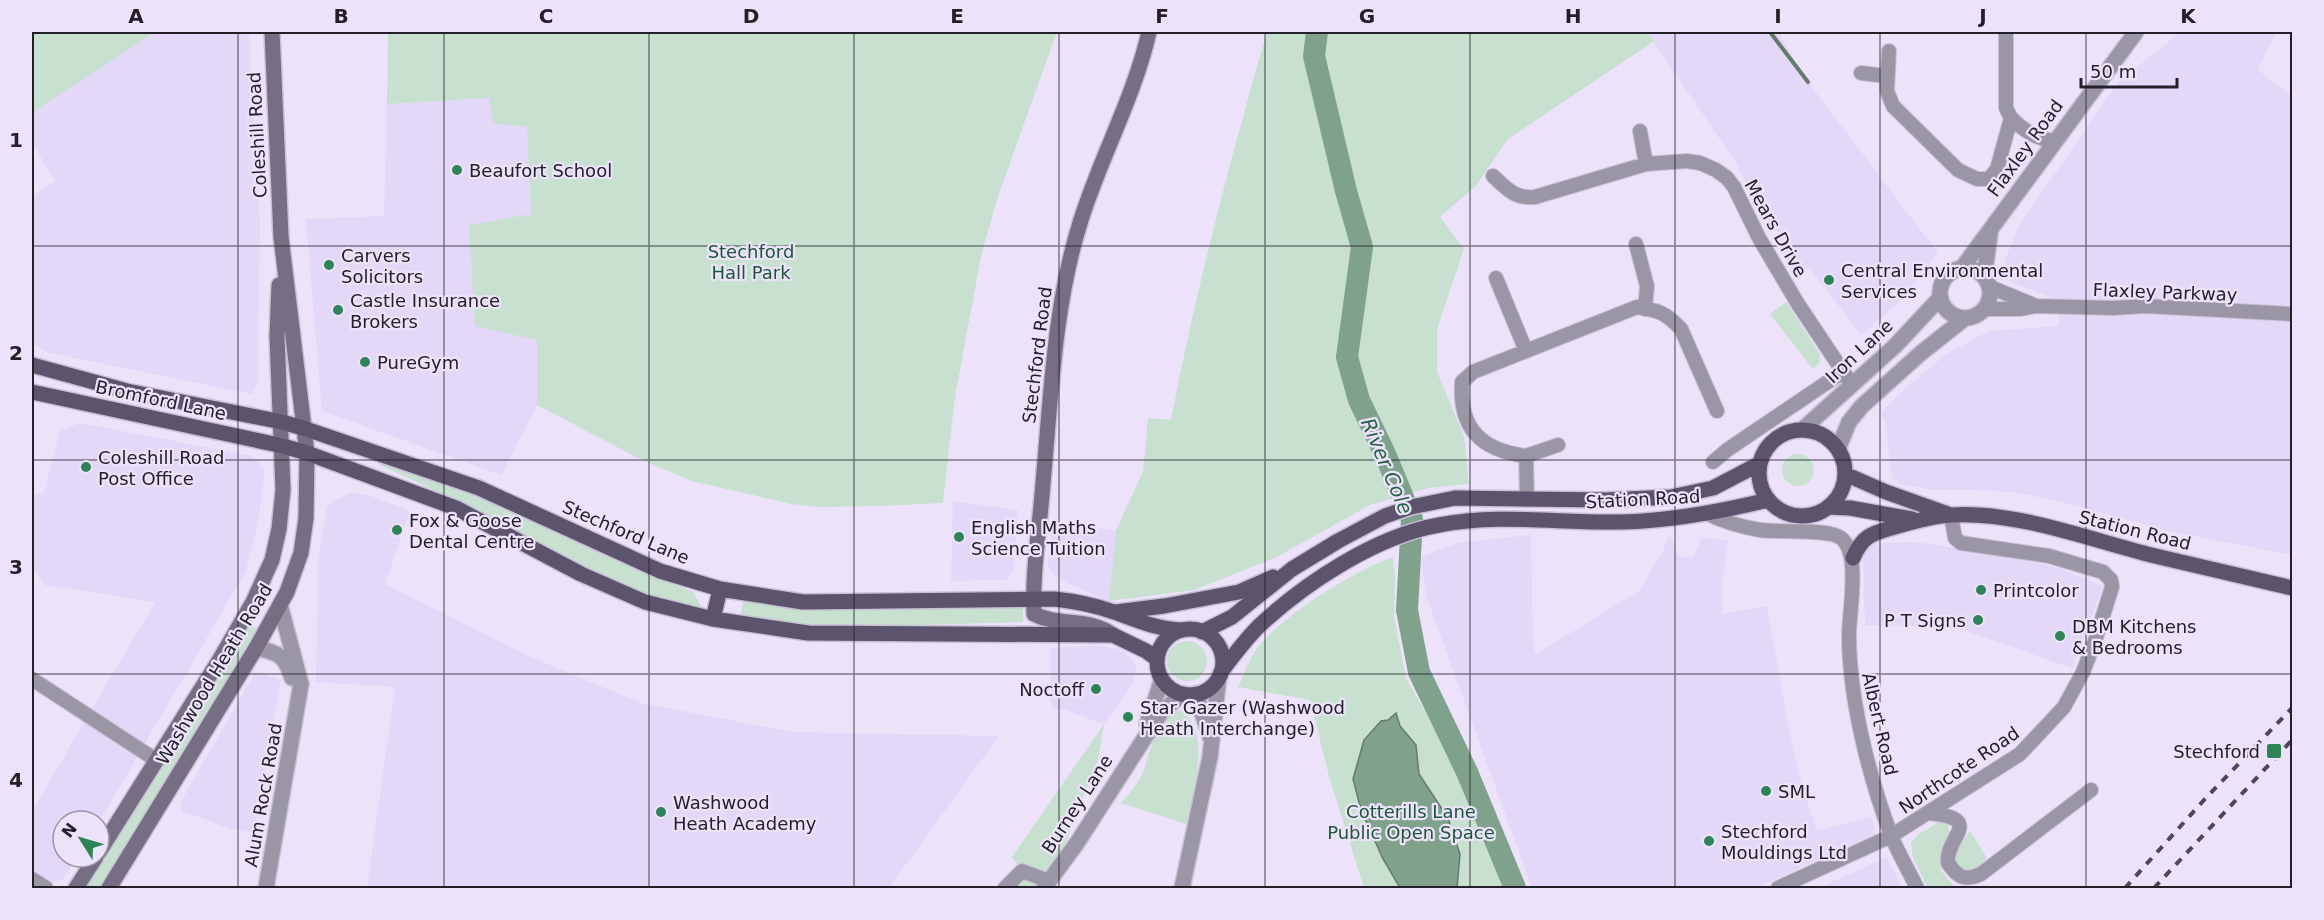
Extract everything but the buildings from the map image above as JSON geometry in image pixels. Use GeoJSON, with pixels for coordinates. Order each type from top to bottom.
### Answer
{"type":"FeatureCollection","features":[{"type":"Feature","properties":{"kind":"main road","name":"Coleshill Road"},"geometry":{"type":"LineString","coordinates":[[272,32],[281,237],[303,428]]}},
{"type":"Feature","properties":{"kind":"main road","name":"Stechford Road"},"geometry":{"type":"LineString","coordinates":[[1035,599],[1051,395],[1061,303],[1072,249],[1088,199],[1143,60],[1149,32]]}},
{"type":"Feature","properties":{"kind":"main road","name":"Coleshill Road"},"geometry":{"type":"LineString","coordinates":[[281,237],[277,336],[282,422]]}},
{"type":"Feature","properties":{"kind":"main road","name":"Bromford Lane"},"geometry":{"type":"LineString","coordinates":[[32,365],[127,391],[282,422]]}},
{"type":"Feature","properties":{"kind":"main road","name":"Bromford Lane"},"geometry":{"type":"LineString","coordinates":[[32,392],[283,446]]}},
{"type":"Feature","properties":{"kind":"main road","name":"Stechford Lane"},"geometry":{"type":"LineString","coordinates":[[282,422],[479,488],[660,571],[720,589],[803,602],[1035,599],[1075,602],[1114,612],[1160,629],[1181,630]]}},
{"type":"Feature","properties":{"kind":"main road","name":"Washwood Heath Road"},"geometry":{"type":"LineString","coordinates":[[111,833],[242,621],[272,560],[284,490],[282,422]]}},
{"type":"Feature","properties":{"kind":"main road","name":"Washwood Heath Road"},"geometry":{"type":"LineString","coordinates":[[109,888],[280,605],[301,553],[306,518],[307,453],[303,428]]}},
{"type":"Feature","properties":{"kind":"main road"},"geometry":{"type":"LineString","coordinates":[[1803,429],[1823,435],[1838,449],[1844,461],[1845,474],[1843,486],[1837,498],[1828,507],[1813,515],[1796,516],[1780,510],[1768,500],[1759,477],[1765,450],[1775,439],[1788,432],[1803,429]]}},
{"type":"Feature","properties":{"kind":"main road"},"geometry":{"type":"LineString","coordinates":[[283,446],[456,508],[581,574],[645,602],[713,620],[808,633],[1113,635]]}},
{"type":"Feature","properties":{"kind":"main road"},"geometry":{"type":"LineString","coordinates":[[1114,612],[1164,606],[1239,591],[1292,569],[1385,516],[1430,503],[1455,498],[1606,500],[1671,497],[1713,488],[1760,465]]}},
{"type":"Feature","properties":{"kind":"main road"},"geometry":{"type":"LineString","coordinates":[[1845,474],[1886,492],[1951,515]]}},
{"type":"Feature","properties":{"kind":"main road"},"geometry":{"type":"LineString","coordinates":[[1714,517],[1768,500]]}},
{"type":"Feature","properties":{"kind":"main road"},"geometry":{"type":"LineString","coordinates":[[1828,507],[1850,508],[1918,520]]}},
{"type":"Feature","properties":{"kind":"main road","name":"Station Road"},"geometry":{"type":"LineString","coordinates":[[1853,558],[1859,544],[1871,534],[1918,520],[1951,515],[2016,520],[2292,588]]}},
{"type":"Feature","properties":{"kind":"main road","name":"Station Road"},"geometry":{"type":"LineString","coordinates":[[1220,674],[1258,627],[1289,601],[1319,578],[1393,539],[1438,525],[1516,519],[1643,521],[1714,517]]}},
{"type":"Feature","properties":{"kind":"main road"},"geometry":{"type":"LineString","coordinates":[[1202,632],[1232,616],[1292,569]]}},
{"type":"Feature","properties":{"kind":"main road"},"geometry":{"type":"LineString","coordinates":[[713,620],[720,589]]}},
{"type":"Feature","properties":{"kind":"main road"},"geometry":{"type":"LineString","coordinates":[[1035,599],[1034,614],[1036,615],[1048,620],[1066,620],[1096,626],[1146,651],[1157,659]]}},
{"type":"Feature","properties":{"kind":"main road"},"geometry":{"type":"LineString","coordinates":[[1181,630],[1202,632],[1209,636],[1220,649],[1222,657],[1220,674],[1214,684],[1190,694],[1171,689],[1162,679],[1157,659],[1162,644],[1167,638],[1181,630]]}},
{"type":"Feature","properties":{"kind":"main road"},"geometry":{"type":"LineString","coordinates":[[76,888],[88,869]]}},
{"type":"Feature","properties":{"kind":"street"},"geometry":{"type":"LineString","coordinates":[[2006,32],[2006,108],[2011,118],[2023,129],[2049,141],[2055,141]]}},
{"type":"Feature","properties":{"kind":"street","name":"Flaxley Road"},"geometry":{"type":"LineString","coordinates":[[1962,268],[2136,32]]}},
{"type":"Feature","properties":{"kind":"street"},"geometry":{"type":"LineString","coordinates":[[1889,51],[1887,90],[1893,106],[1958,170],[1977,179],[1989,179],[1997,169],[2011,118]]}},
{"type":"Feature","properties":{"kind":"street"},"geometry":{"type":"LineString","coordinates":[[1861,73],[1886,76]]}},
{"type":"Feature","properties":{"kind":"street"},"geometry":{"type":"LineString","coordinates":[[1640,131],[1646,164]]}},
{"type":"Feature","properties":{"kind":"street","name":"Mears Drive"},"geometry":{"type":"LineString","coordinates":[[1493,176],[1513,194],[1522,198],[1535,197],[1646,164],[1687,161],[1700,163],[1727,178],[1798,304],[1852,385]]}},
{"type":"Feature","properties":{"kind":"street","name":"Flaxley Road"},"geometry":{"type":"LineString","coordinates":[[1987,282],[1990,231]]}},
{"type":"Feature","properties":{"kind":"street"},"geometry":{"type":"LineString","coordinates":[[1636,244],[1647,285],[1645,309]]}},
{"type":"Feature","properties":{"kind":"street"},"geometry":{"type":"LineString","coordinates":[[1962,268],[1974,270],[1987,282],[1991,300],[1985,309],[1973,318],[1964,319],[1950,314],[1939,299],[1939,288],[1943,279],[1951,272],[1962,268]]}},
{"type":"Feature","properties":{"kind":"street"},"geometry":{"type":"LineString","coordinates":[[1496,278],[1526,351]]}},
{"type":"Feature","properties":{"kind":"street","name":"Flaxley Parkway"},"geometry":{"type":"LineString","coordinates":[[1987,282],[2036,306]]}},
{"type":"Feature","properties":{"kind":"street","name":"Iron Lane"},"geometry":{"type":"LineString","coordinates":[[1803,429],[1918,322],[1939,299]]}},
{"type":"Feature","properties":{"kind":"street","name":"Flaxley Parkway"},"geometry":{"type":"LineString","coordinates":[[1985,309],[2020,309],[2036,306],[2113,308],[2145,306],[2292,315]]}},
{"type":"Feature","properties":{"kind":"street"},"geometry":{"type":"LineString","coordinates":[[1558,445],[1526,456],[1508,452],[1487,443],[1472,432],[1465,418],[1461,398],[1462,382],[1473,372],[1637,308],[1658,310],[1672,319],[1681,329],[1716,411]]}},
{"type":"Feature","properties":{"kind":"street"},"geometry":{"type":"LineString","coordinates":[[1838,449],[1849,422],[1862,406],[1921,353],[1964,319]]}},
{"type":"Feature","properties":{"kind":"street"},"geometry":{"type":"LineString","coordinates":[[1713,462],[1730,455],[1844,371]]}},
{"type":"Feature","properties":{"kind":"street"},"geometry":{"type":"LineString","coordinates":[[1526,456],[1527,499]]}},
{"type":"Feature","properties":{"kind":"street","name":"Northcote Road"},"geometry":{"type":"LineString","coordinates":[[1778,888],[1891,836],[2020,754],[2064,707],[2091,651],[2112,587],[2111,580],[2103,572],[2049,556],[1961,543],[1955,538],[1951,515]]}},
{"type":"Feature","properties":{"kind":"street","name":"Station Road"},"geometry":{"type":"LineString","coordinates":[[1714,517],[1761,530],[1840,536],[1846,542],[1853,558]]}},
{"type":"Feature","properties":{"kind":"street","name":"Albert Road"},"geometry":{"type":"LineString","coordinates":[[1853,558],[1849,634],[1850,669],[1868,759],[1891,836],[1917,888]]}},
{"type":"Feature","properties":{"kind":"street","name":"Alum Rock Road"},"geometry":{"type":"LineString","coordinates":[[266,888],[301,684],[280,605]]}},
{"type":"Feature","properties":{"kind":"street","name":"Alum Rock Road"},"geometry":{"type":"LineString","coordinates":[[256,648],[280,654],[288,664],[297,708]]}},
{"type":"Feature","properties":{"kind":"street"},"geometry":{"type":"LineString","coordinates":[[1182,888],[1212,743],[1220,674]]}},
{"type":"Feature","properties":{"kind":"street"},"geometry":{"type":"LineString","coordinates":[[32,679],[156,760]]}},
{"type":"Feature","properties":{"kind":"street","name":"Burney Lane"},"geometry":{"type":"LineString","coordinates":[[1142,741],[1162,679]]}},
{"type":"Feature","properties":{"kind":"street"},"geometry":{"type":"LineString","coordinates":[[1190,694],[1212,743]]}},
{"type":"Feature","properties":{"kind":"street","name":"Burney Lane"},"geometry":{"type":"LineString","coordinates":[[1046,885],[1077,843],[1162,711],[1190,694]]}},
{"type":"Feature","properties":{"kind":"street"},"geometry":{"type":"LineString","coordinates":[[1929,813],[1943,814],[1955,819],[1958,823],[1960,831],[1948,853],[1948,863],[1961,876],[1971,878],[1981,874],[2091,790]]}},
{"type":"Feature","properties":{"kind":"street"},"geometry":{"type":"LineString","coordinates":[[1005,888],[1022,871],[1046,885]]}},
{"type":"Feature","properties":{"kind":"street"},"geometry":{"type":"LineString","coordinates":[[32,879],[46,888]]}},
{"type":"Feature","properties":{"kind":"shaded area"},"geometry":{"type":"Polygon","coordinates":[[[155,32],[249,32],[260,221],[258,383],[252,394],[50,353],[32,344],[32,196],[55,181],[32,143],[32,113],[155,32]]]}},
{"type":"Feature","properties":{"kind":"shaded area"},"geometry":{"type":"Polygon","coordinates":[[[1647,32],[1778,32],[1808,82],[1938,253],[1903,299],[1861,335],[1809,267],[1795,275],[1775,237],[1778,233],[1758,207],[1736,163],[1647,32]]]}},
{"type":"Feature","properties":{"kind":"shaded area"},"geometry":{"type":"Polygon","coordinates":[[[2181,32],[2276,32],[2258,70],[2292,96],[2292,555],[2168,531],[2020,493],[1932,490],[1900,484],[1892,478],[1885,421],[1881,413],[1901,392],[1945,355],[1989,331],[2059,326],[2058,300],[2011,282],[2004,262],[2020,224],[2119,81],[2181,32]]]}},
{"type":"Feature","properties":{"kind":"shaded area"},"geometry":{"type":"Polygon","coordinates":[[[489,98],[527,126],[531,214],[469,226],[537,340],[537,405],[501,475],[322,411],[306,219],[384,216],[387,104],[489,98]]]}},
{"type":"Feature","properties":{"kind":"shaded area"},"geometry":{"type":"Polygon","coordinates":[[[80,423],[253,456],[265,470],[258,523],[245,573],[107,809],[51,809],[51,869],[70,869],[62,880],[53,883],[36,874],[32,881],[32,811],[155,602],[44,585],[32,566],[34,494],[44,493],[60,431],[80,423]]]}},
{"type":"Feature","properties":{"kind":"shaded area","name":"Washwood Heath Academy"},"geometry":{"type":"Polygon","coordinates":[[[351,492],[371,496],[410,511],[385,584],[533,658],[641,703],[792,732],[999,736],[889,888],[367,888],[395,687],[316,682],[318,562],[327,506],[351,492]]]}},
{"type":"Feature","properties":{"kind":"shaded area"},"geometry":{"type":"Polygon","coordinates":[[[953,501],[1018,510],[1013,570],[1007,580],[951,581],[953,501]]]}},
{"type":"Feature","properties":{"kind":"shaded area"},"geometry":{"type":"Polygon","coordinates":[[[1052,525],[1116,530],[1109,601],[1065,582],[1053,574],[1048,566],[1052,525]]]}},
{"type":"Feature","properties":{"kind":"shaded area"},"geometry":{"type":"Polygon","coordinates":[[[1670,533],[1679,557],[1694,557],[1701,538],[1728,540],[1722,585],[1722,614],[1767,606],[1790,735],[1804,793],[1817,831],[1872,816],[1875,834],[1756,888],[1532,888],[1426,596],[1421,557],[1457,543],[1531,535],[1533,646],[1536,654],[1639,591],[1663,551],[1670,533]]]}},
{"type":"Feature","properties":{"kind":"shaded area"},"geometry":{"type":"Polygon","coordinates":[[[1915,542],[2000,554],[2058,568],[2103,586],[2072,668],[1963,630],[1940,627],[1865,625],[1863,549],[1871,543],[1915,542]]]}},
{"type":"Feature","properties":{"kind":"shaded area"},"geometry":{"type":"Polygon","coordinates":[[[1097,645],[1123,650],[1137,667],[1132,684],[1104,724],[1065,710],[1053,709],[1051,701],[1050,648],[1097,645]]]}},
{"type":"Feature","properties":{"kind":"shaded area"},"geometry":{"type":"Polygon","coordinates":[[[256,671],[281,680],[254,833],[231,829],[182,811],[180,803],[256,671]]]}},
{"type":"Feature","properties":{"kind":"shaded area"},"geometry":{"type":"Polygon","coordinates":[[[1396,713],[1400,726],[1416,745],[1419,774],[1448,818],[1460,854],[1457,888],[1400,888],[1383,859],[1361,810],[1353,779],[1364,740],[1381,721],[1388,720],[1396,713]]]}},
{"type":"Feature","properties":{"kind":"shaded area"},"geometry":{"type":"Polygon","coordinates":[[[1887,857],[1902,888],[1818,888],[1887,857]]]}},
{"type":"Feature","properties":{"kind":"green space"},"geometry":{"type":"Polygon","coordinates":[[[32,32],[155,32],[32,113],[32,32]]]}},
{"type":"Feature","properties":{"kind":"green space","name":"Stechford Hall Park"},"geometry":{"type":"Polygon","coordinates":[[[388,32],[1057,32],[998,196],[981,256],[955,397],[943,503],[818,507],[792,504],[691,481],[638,458],[537,405],[537,340],[475,326],[469,225],[531,214],[527,127],[493,123],[489,98],[387,104],[388,32]]]}},
{"type":"Feature","properties":{"kind":"green space"},"geometry":{"type":"Polygon","coordinates":[[[1267,32],[1647,32],[1654,41],[1507,140],[1476,186],[1440,217],[1464,249],[1437,329],[1437,372],[1464,436],[1469,484],[1428,488],[1370,505],[1277,557],[1194,590],[1109,601],[1116,530],[1143,472],[1148,418],[1171,420],[1214,225],[1267,32]]]}},
{"type":"Feature","properties":{"kind":"green space"},"geometry":{"type":"Polygon","coordinates":[[[1786,302],[1820,354],[1819,363],[1813,369],[1770,314],[1786,302]]]}},
{"type":"Feature","properties":{"kind":"green space"},"geometry":{"type":"Polygon","coordinates":[[[1798,454],[1809,459],[1814,470],[1809,481],[1798,486],[1787,481],[1782,470],[1787,459],[1798,454]]]}},
{"type":"Feature","properties":{"kind":"green space"},"geometry":{"type":"Polygon","coordinates":[[[379,458],[466,490],[526,516],[601,554],[693,592],[701,605],[697,608],[674,603],[607,578],[486,515],[378,464],[379,458]]]}},
{"type":"Feature","properties":{"kind":"green space","name":"Cotterills Lane Public Open Space"},"geometry":{"type":"Polygon","coordinates":[[[1393,557],[1394,617],[1406,679],[1451,754],[1474,805],[1505,888],[1364,888],[1330,780],[1310,700],[1238,687],[1256,650],[1282,623],[1339,584],[1393,557]]]}},
{"type":"Feature","properties":{"kind":"green space"},"geometry":{"type":"Polygon","coordinates":[[[743,601],[805,606],[1023,607],[1023,622],[810,628],[740,618],[743,601]]]}},
{"type":"Feature","properties":{"kind":"green space"},"geometry":{"type":"Polygon","coordinates":[[[250,624],[257,629],[100,888],[83,888],[95,869],[111,869],[111,844],[250,624]]]}},
{"type":"Feature","properties":{"kind":"green space"},"geometry":{"type":"Polygon","coordinates":[[[1187,641],[1201,647],[1207,661],[1201,675],[1187,681],[1173,675],[1167,661],[1173,647],[1187,641]]]}},
{"type":"Feature","properties":{"kind":"green space"},"geometry":{"type":"Polygon","coordinates":[[[1181,710],[1191,720],[1198,748],[1196,780],[1186,824],[1121,803],[1139,780],[1158,730],[1171,714],[1181,710]]]}},
{"type":"Feature","properties":{"kind":"green space"},"geometry":{"type":"Polygon","coordinates":[[[1104,724],[1098,760],[1066,842],[1035,888],[1013,888],[1027,877],[1012,857],[1104,724]]]}},
{"type":"Feature","properties":{"kind":"green space"},"geometry":{"type":"Polygon","coordinates":[[[1939,822],[1948,825],[1950,834],[1940,857],[1941,869],[1957,888],[1928,888],[1913,858],[1911,843],[1919,834],[1939,822]]]}},
{"type":"Feature","properties":{"kind":"green space"},"geometry":{"type":"Polygon","coordinates":[[[1970,831],[1987,858],[1977,869],[1963,872],[1954,861],[1955,853],[1970,831]]]}},
{"type":"Feature","properties":{"kind":"waterway","name":"River Cole"},"geometry":{"type":"LineString","coordinates":[[1317,32],[1314,56],[1346,191],[1362,247],[1347,357],[1359,400],[1412,519],[1407,610],[1419,672],[1467,772],[1515,888]]}},
{"type":"Feature","properties":{"kind":"waterway"},"geometry":{"type":"LineString","coordinates":[[1770,32],[1808,82]]}},
{"type":"Feature","properties":{"kind":"railway"},"geometry":{"type":"LineString","coordinates":[[2125,888],[2204,800],[2292,708]]}},
{"type":"Feature","properties":{"kind":"railway"},"geometry":{"type":"LineString","coordinates":[[2154,888],[2292,740]]}},
{"type":"Feature","properties":{"kind":"place","name":"Beaufort School"},"geometry":{"type":"Point","coordinates":[457,170]}},
{"type":"Feature","properties":{"kind":"place","name":"Carvers Solicitors"},"geometry":{"type":"Point","coordinates":[329,265]}},
{"type":"Feature","properties":{"kind":"place","name":"Central Environmental Services"},"geometry":{"type":"Point","coordinates":[1829,280]}},
{"type":"Feature","properties":{"kind":"place","name":"Castle Insurance Brokers"},"geometry":{"type":"Point","coordinates":[338,310]}},
{"type":"Feature","properties":{"kind":"place","name":"PureGym"},"geometry":{"type":"Point","coordinates":[365,362]}},
{"type":"Feature","properties":{"kind":"place","name":"Coleshill Road Post Office"},"geometry":{"type":"Point","coordinates":[86,467]}},
{"type":"Feature","properties":{"kind":"place","name":"Fox & Goose Dental Centre"},"geometry":{"type":"Point","coordinates":[397,530]}},
{"type":"Feature","properties":{"kind":"place","name":"English Maths Science Tuition"},"geometry":{"type":"Point","coordinates":[959,537]}},
{"type":"Feature","properties":{"kind":"place","name":"Printcolor"},"geometry":{"type":"Point","coordinates":[1981,590]}},
{"type":"Feature","properties":{"kind":"place","name":"P T Signs"},"geometry":{"type":"Point","coordinates":[1978,620]}},
{"type":"Feature","properties":{"kind":"place","name":"DBM Kitchens & Bedrooms"},"geometry":{"type":"Point","coordinates":[2060,636]}},
{"type":"Feature","properties":{"kind":"place","name":"Noctoff"},"geometry":{"type":"Point","coordinates":[1096,689]}},
{"type":"Feature","properties":{"kind":"place","name":"Star Gazer (Washwood Heath Interchange)"},"geometry":{"type":"Point","coordinates":[1128,717]}},
{"type":"Feature","properties":{"kind":"place","name":"Stechford"},"geometry":{"type":"Point","coordinates":[2274,751]}},
{"type":"Feature","properties":{"kind":"place","name":"SML"},"geometry":{"type":"Point","coordinates":[1766,791]}},
{"type":"Feature","properties":{"kind":"place","name":"Washwood Heath Academy"},"geometry":{"type":"Point","coordinates":[661,812]}},
{"type":"Feature","properties":{"kind":"place","name":"Stechford Mouldings Ltd"},"geometry":{"type":"Point","coordinates":[1709,841]}}]}
